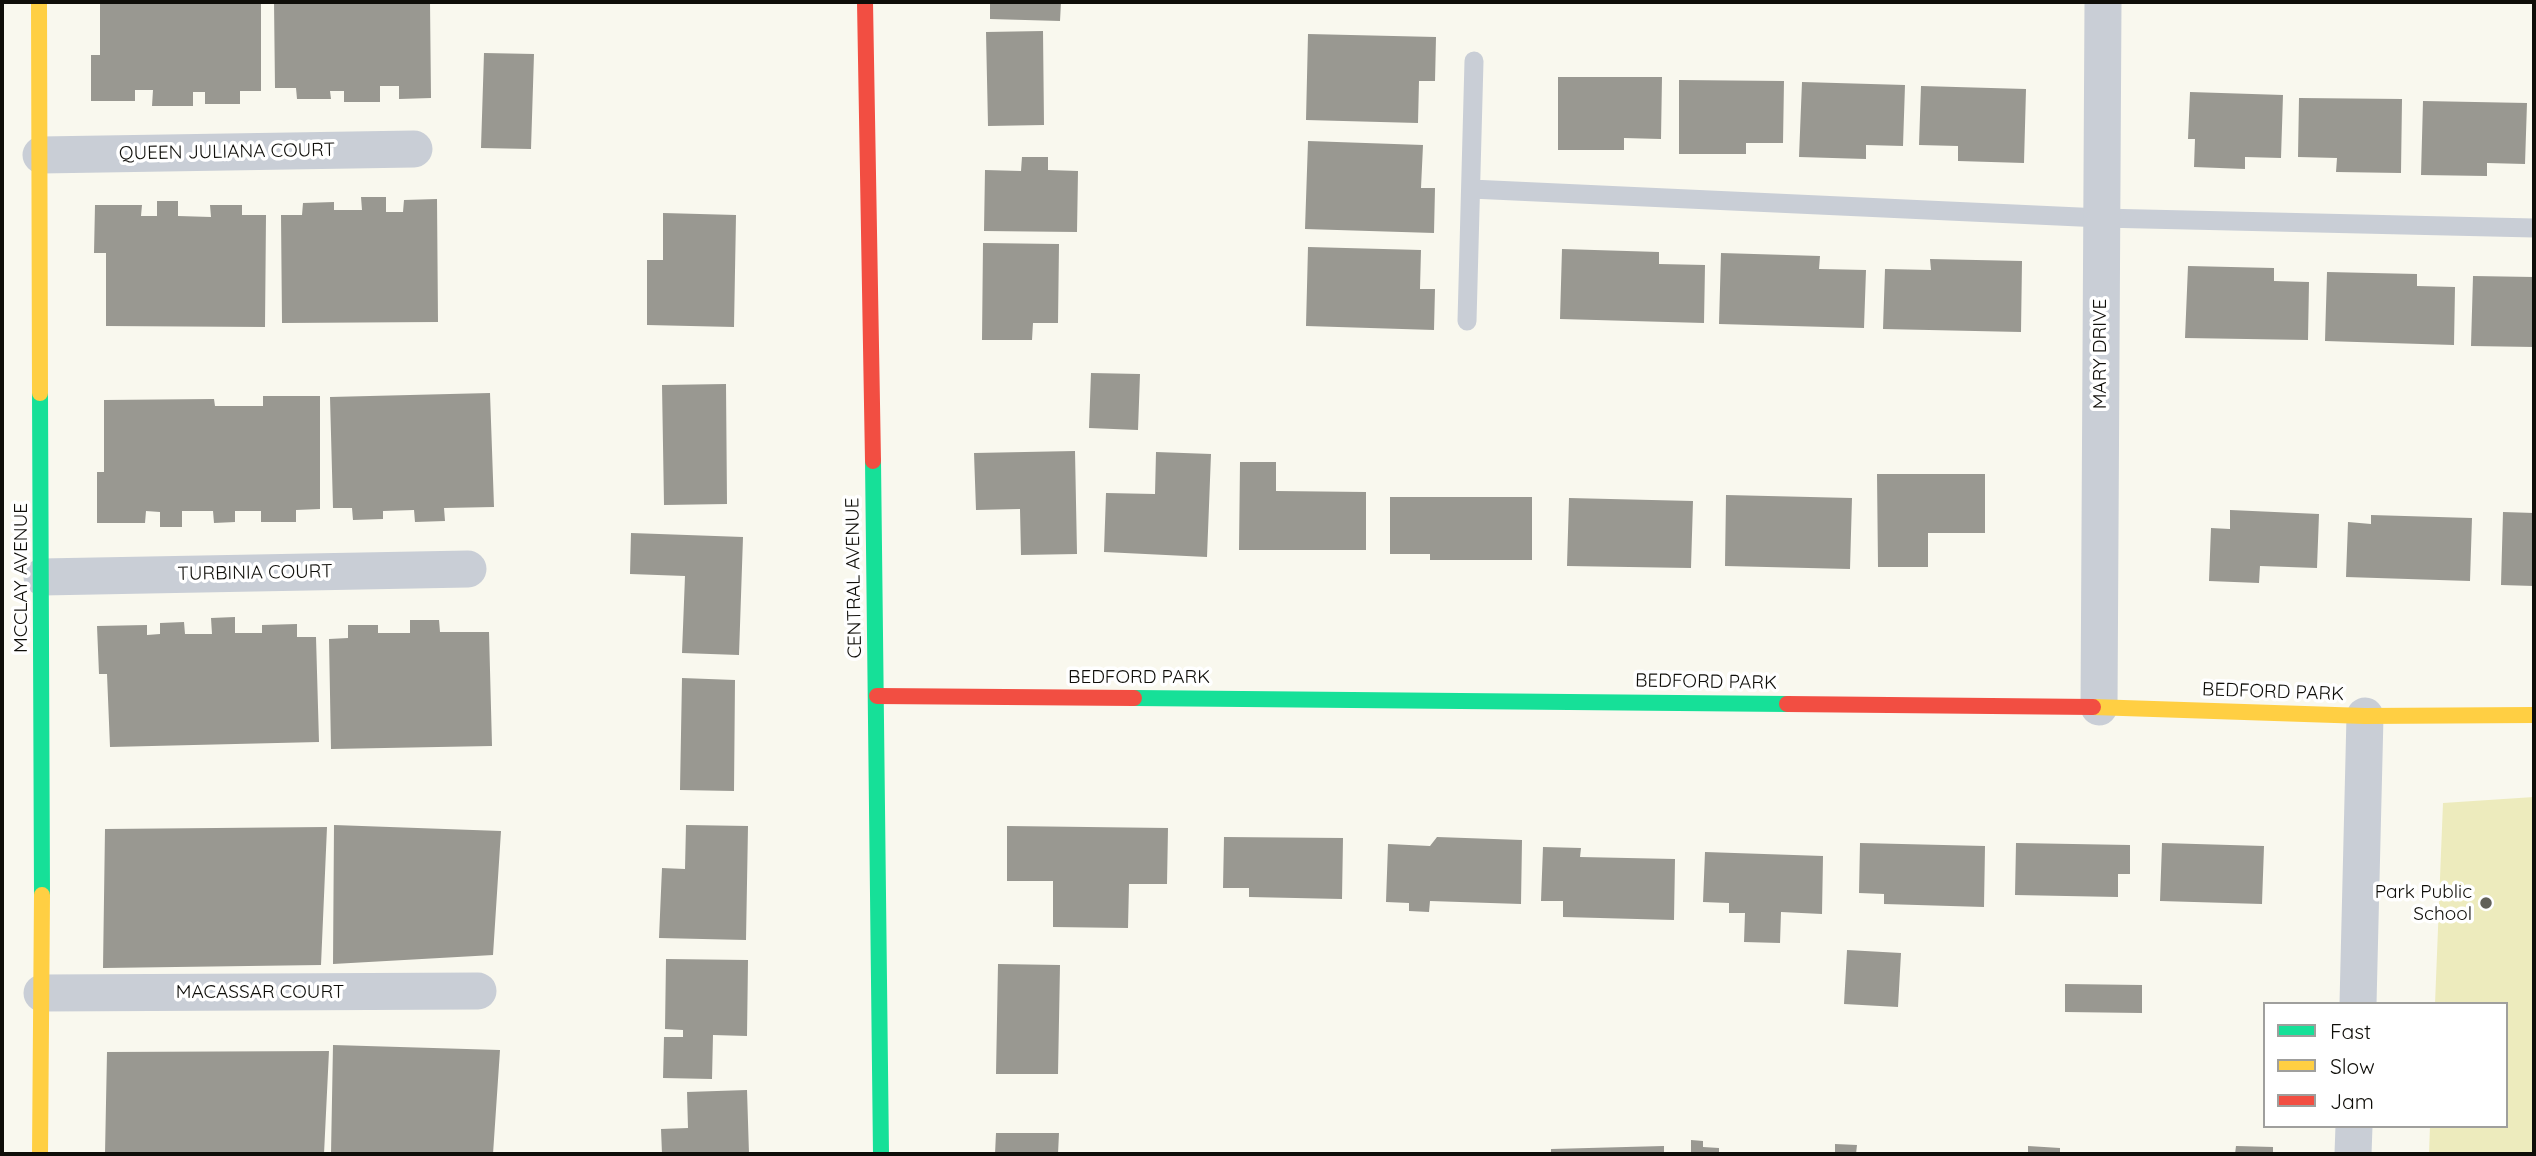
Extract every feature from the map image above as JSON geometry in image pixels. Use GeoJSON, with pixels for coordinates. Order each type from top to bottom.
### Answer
{"type":"FeatureCollection","features":[{"type":"Feature","properties":{"kind":"street","name":"MCCLAY AVENUE"},"geometry":{"type":"LineString","coordinates":[[39,2],[42,577],[40,1154]]}},
{"type":"Feature","properties":{"kind":"street","name":"CENTRAL AVENUE"},"geometry":{"type":"LineString","coordinates":[[865,2],[877,695],[881,1154]]}},
{"type":"Feature","properties":{"kind":"street","name":"MARY DRIVE"},"geometry":{"type":"LineString","coordinates":[[2099,707],[2104,2]]}},
{"type":"Feature","properties":{"kind":"street","name":"QUEEN JULIANA COURT"},"geometry":{"type":"LineString","coordinates":[[41,155],[414,149]]}},
{"type":"Feature","properties":{"kind":"street","name":"TURBINIA COURT"},"geometry":{"type":"LineString","coordinates":[[42,577],[468,569]]}},
{"type":"Feature","properties":{"kind":"street","name":"BEDFORD PARK"},"geometry":{"type":"LineString","coordinates":[[877,695],[2099,707],[2365,716],[2534,715]]}},
{"type":"Feature","properties":{"kind":"street"},"geometry":{"type":"LineString","coordinates":[[2358,1002],[2365,716]]}},
{"type":"Feature","properties":{"kind":"street","name":"MACASSAR COURT"},"geometry":{"type":"LineString","coordinates":[[42,993],[478,991]]}},
{"type":"Feature","properties":{"kind":"street"},"geometry":{"type":"LineString","coordinates":[[2353,1154],[2354,1128]]}},
{"type":"Feature","properties":{"kind":"lane"},"geometry":{"type":"LineString","coordinates":[[1467,321],[1474,61]]}},
{"type":"Feature","properties":{"kind":"lane"},"geometry":{"type":"LineString","coordinates":[[1471,189],[2101,218],[2534,228]]}},
{"type":"Feature","properties":{"kind":"shaded area","name":"Park Public School"},"geometry":{"type":"Polygon","coordinates":[[[2534,797],[2534,1154],[2429,1154],[2430,1128],[2508,1128],[2508,1002],[2435,1002],[2443,803],[2534,797]]]}},
{"type":"Feature","properties":{"kind":"building"},"geometry":{"type":"Polygon","coordinates":[[[100,2],[261,2],[261,91],[240,91],[240,104],[205,104],[205,92],[193,92],[193,106],[152,106],[153,90],[135,90],[135,101],[91,101],[91,55],[100,55],[100,2]]]}},
{"type":"Feature","properties":{"kind":"building"},"geometry":{"type":"Polygon","coordinates":[[[274,2],[430,2],[431,98],[399,99],[399,86],[380,86],[380,102],[344,102],[344,91],[330,91],[331,99],[297,99],[296,88],[275,88],[274,2]]]}},
{"type":"Feature","properties":{"kind":"building"},"geometry":{"type":"Polygon","coordinates":[[[990,2],[1061,2],[1060,21],[990,19],[990,2]]]}},
{"type":"Feature","properties":{"kind":"building"},"geometry":{"type":"Polygon","coordinates":[[[1043,31],[1044,125],[988,126],[986,32],[1043,31]]]}},
{"type":"Feature","properties":{"kind":"building"},"geometry":{"type":"Polygon","coordinates":[[[1308,34],[1436,37],[1435,81],[1419,81],[1418,123],[1306,120],[1308,34]]]}},
{"type":"Feature","properties":{"kind":"building"},"geometry":{"type":"Polygon","coordinates":[[[484,53],[534,54],[531,149],[481,148],[484,53]]]}},
{"type":"Feature","properties":{"kind":"building"},"geometry":{"type":"Polygon","coordinates":[[[1558,77],[1662,77],[1661,139],[1624,138],[1624,150],[1558,150],[1558,77]]]}},
{"type":"Feature","properties":{"kind":"building"},"geometry":{"type":"Polygon","coordinates":[[[1679,80],[1784,81],[1783,143],[1746,143],[1746,154],[1679,154],[1679,80]]]}},
{"type":"Feature","properties":{"kind":"building"},"geometry":{"type":"Polygon","coordinates":[[[1802,82],[1905,85],[1903,146],[1866,145],[1866,159],[1799,157],[1802,82]]]}},
{"type":"Feature","properties":{"kind":"building"},"geometry":{"type":"Polygon","coordinates":[[[1921,86],[2026,89],[2024,163],[1958,161],[1958,146],[1919,145],[1921,86]]]}},
{"type":"Feature","properties":{"kind":"building"},"geometry":{"type":"Polygon","coordinates":[[[2190,92],[2283,95],[2281,158],[2245,157],[2245,169],[2194,167],[2195,139],[2188,139],[2190,92]]]}},
{"type":"Feature","properties":{"kind":"building"},"geometry":{"type":"Polygon","coordinates":[[[2299,98],[2402,99],[2401,173],[2336,172],[2337,158],[2298,157],[2299,98]]]}},
{"type":"Feature","properties":{"kind":"building"},"geometry":{"type":"Polygon","coordinates":[[[2423,101],[2527,103],[2525,164],[2487,163],[2487,176],[2421,175],[2423,101]]]}},
{"type":"Feature","properties":{"kind":"building"},"geometry":{"type":"Polygon","coordinates":[[[1308,141],[1423,145],[1421,188],[1435,188],[1434,233],[1305,229],[1308,141]]]}},
{"type":"Feature","properties":{"kind":"building"},"geometry":{"type":"Polygon","coordinates":[[[1022,157],[1048,157],[1048,170],[1078,171],[1077,232],[984,231],[985,170],[1021,171],[1022,157]]]}},
{"type":"Feature","properties":{"kind":"building"},"geometry":{"type":"Polygon","coordinates":[[[361,197],[386,197],[386,212],[403,212],[404,200],[437,199],[438,322],[282,323],[281,215],[302,215],[303,203],[334,202],[334,210],[362,210],[361,197]]]}},
{"type":"Feature","properties":{"kind":"building"},"geometry":{"type":"Polygon","coordinates":[[[157,201],[178,201],[178,216],[211,217],[210,205],[242,205],[242,215],[266,215],[265,327],[106,326],[106,253],[94,253],[95,205],[142,205],[141,216],[157,216],[157,201]]]}},
{"type":"Feature","properties":{"kind":"building"},"geometry":{"type":"Polygon","coordinates":[[[663,213],[736,215],[734,327],[647,325],[647,260],[663,260],[663,213]]]}},
{"type":"Feature","properties":{"kind":"building"},"geometry":{"type":"Polygon","coordinates":[[[983,243],[1059,244],[1058,323],[1033,323],[1032,340],[982,340],[983,243]]]}},
{"type":"Feature","properties":{"kind":"building"},"geometry":{"type":"Polygon","coordinates":[[[1308,247],[1421,250],[1420,289],[1435,289],[1434,330],[1306,326],[1308,247]]]}},
{"type":"Feature","properties":{"kind":"building"},"geometry":{"type":"Polygon","coordinates":[[[1562,249],[1659,252],[1659,264],[1705,265],[1704,323],[1560,319],[1562,249]]]}},
{"type":"Feature","properties":{"kind":"building"},"geometry":{"type":"Polygon","coordinates":[[[1721,253],[1820,256],[1819,269],[1866,270],[1864,328],[1719,324],[1721,253]]]}},
{"type":"Feature","properties":{"kind":"building"},"geometry":{"type":"Polygon","coordinates":[[[1930,259],[2022,261],[2021,332],[1883,329],[1885,269],[1931,270],[1930,259]]]}},
{"type":"Feature","properties":{"kind":"building"},"geometry":{"type":"Polygon","coordinates":[[[2188,266],[2274,268],[2274,281],[2309,282],[2308,340],[2185,338],[2188,266]]]}},
{"type":"Feature","properties":{"kind":"building"},"geometry":{"type":"Polygon","coordinates":[[[2327,272],[2417,274],[2417,286],[2455,287],[2454,345],[2325,341],[2327,272]]]}},
{"type":"Feature","properties":{"kind":"building"},"geometry":{"type":"Polygon","coordinates":[[[2473,276],[2534,277],[2534,347],[2471,346],[2473,276]]]}},
{"type":"Feature","properties":{"kind":"building"},"geometry":{"type":"Polygon","coordinates":[[[1091,373],[1140,374],[1138,430],[1089,428],[1091,373]]]}},
{"type":"Feature","properties":{"kind":"building"},"geometry":{"type":"Polygon","coordinates":[[[726,384],[727,504],[664,505],[662,385],[726,384]]]}},
{"type":"Feature","properties":{"kind":"building"},"geometry":{"type":"Polygon","coordinates":[[[490,393],[494,507],[444,508],[445,521],[415,522],[414,510],[383,511],[383,519],[353,520],[352,508],[333,508],[330,397],[490,393]]]}},
{"type":"Feature","properties":{"kind":"building"},"geometry":{"type":"Polygon","coordinates":[[[263,396],[320,396],[320,509],[296,510],[296,522],[261,522],[261,511],[235,511],[235,522],[214,523],[213,511],[182,511],[182,527],[160,527],[160,512],[146,511],[145,523],[97,523],[97,472],[104,472],[104,400],[214,399],[215,406],[263,406],[263,396]]]}},
{"type":"Feature","properties":{"kind":"building"},"geometry":{"type":"Polygon","coordinates":[[[1075,451],[1077,554],[1021,555],[1020,509],[976,510],[974,453],[1075,451]]]}},
{"type":"Feature","properties":{"kind":"building"},"geometry":{"type":"Polygon","coordinates":[[[1156,452],[1211,454],[1207,557],[1104,552],[1106,493],[1155,494],[1156,452]]]}},
{"type":"Feature","properties":{"kind":"building"},"geometry":{"type":"Polygon","coordinates":[[[1240,462],[1276,462],[1276,491],[1366,492],[1366,550],[1239,550],[1240,462]]]}},
{"type":"Feature","properties":{"kind":"building"},"geometry":{"type":"Polygon","coordinates":[[[1877,474],[1985,474],[1985,533],[1928,533],[1928,567],[1878,567],[1877,474]]]}},
{"type":"Feature","properties":{"kind":"building"},"geometry":{"type":"Polygon","coordinates":[[[1726,495],[1852,498],[1850,569],[1725,566],[1726,495]]]}},
{"type":"Feature","properties":{"kind":"building"},"geometry":{"type":"Polygon","coordinates":[[[1390,497],[1532,497],[1532,560],[1430,560],[1430,554],[1390,554],[1390,497]]]}},
{"type":"Feature","properties":{"kind":"building"},"geometry":{"type":"Polygon","coordinates":[[[1569,498],[1693,501],[1691,568],[1567,566],[1569,498]]]}},
{"type":"Feature","properties":{"kind":"building"},"geometry":{"type":"Polygon","coordinates":[[[2230,510],[2319,514],[2317,568],[2260,566],[2259,583],[2209,581],[2211,528],[2230,529],[2230,510]]]}},
{"type":"Feature","properties":{"kind":"building"},"geometry":{"type":"Polygon","coordinates":[[[2503,512],[2534,513],[2534,586],[2501,585],[2503,512]]]}},
{"type":"Feature","properties":{"kind":"building"},"geometry":{"type":"Polygon","coordinates":[[[2371,515],[2472,518],[2470,581],[2346,577],[2348,522],[2371,524],[2371,515]]]}},
{"type":"Feature","properties":{"kind":"building"},"geometry":{"type":"Polygon","coordinates":[[[631,533],[743,537],[739,655],[682,653],[685,576],[630,574],[631,533]]]}},
{"type":"Feature","properties":{"kind":"building"},"geometry":{"type":"Polygon","coordinates":[[[235,617],[235,633],[262,633],[262,625],[297,624],[297,637],[316,637],[319,742],[110,747],[107,674],[99,674],[97,626],[147,625],[147,635],[160,634],[160,623],[184,622],[185,634],[212,634],[211,618],[235,617]]]}},
{"type":"Feature","properties":{"kind":"building"},"geometry":{"type":"Polygon","coordinates":[[[410,620],[439,620],[440,632],[489,632],[492,746],[331,749],[329,639],[348,638],[348,625],[378,625],[378,633],[410,633],[410,620]]]}},
{"type":"Feature","properties":{"kind":"building"},"geometry":{"type":"Polygon","coordinates":[[[682,678],[735,680],[734,791],[680,790],[682,678]]]}},
{"type":"Feature","properties":{"kind":"building"},"geometry":{"type":"Polygon","coordinates":[[[334,825],[501,831],[493,955],[333,964],[334,825]]]}},
{"type":"Feature","properties":{"kind":"building"},"geometry":{"type":"Polygon","coordinates":[[[686,825],[748,826],[746,940],[659,938],[662,868],[685,869],[686,825]]]}},
{"type":"Feature","properties":{"kind":"building"},"geometry":{"type":"Polygon","coordinates":[[[1007,826],[1168,828],[1167,884],[1129,884],[1128,928],[1053,927],[1053,881],[1007,881],[1007,826]]]}},
{"type":"Feature","properties":{"kind":"building"},"geometry":{"type":"Polygon","coordinates":[[[327,827],[321,965],[103,968],[105,829],[327,827]]]}},
{"type":"Feature","properties":{"kind":"building"},"geometry":{"type":"Polygon","coordinates":[[[1224,837],[1343,838],[1342,899],[1249,897],[1249,888],[1223,888],[1224,837]]]}},
{"type":"Feature","properties":{"kind":"building"},"geometry":{"type":"Polygon","coordinates":[[[1437,837],[1522,840],[1521,904],[1430,901],[1429,912],[1409,911],[1409,903],[1386,902],[1388,844],[1430,846],[1437,837]]]}},
{"type":"Feature","properties":{"kind":"building"},"geometry":{"type":"Polygon","coordinates":[[[1860,843],[1985,846],[1984,907],[1884,904],[1884,894],[1859,893],[1860,843]]]}},
{"type":"Feature","properties":{"kind":"building"},"geometry":{"type":"Polygon","coordinates":[[[2016,843],[2130,845],[2130,874],[2118,874],[2118,897],[2015,895],[2016,843]]]}},
{"type":"Feature","properties":{"kind":"building"},"geometry":{"type":"Polygon","coordinates":[[[2162,843],[2264,846],[2262,904],[2160,901],[2162,843]]]}},
{"type":"Feature","properties":{"kind":"building"},"geometry":{"type":"Polygon","coordinates":[[[1543,847],[1581,848],[1580,857],[1675,859],[1674,920],[1563,917],[1563,901],[1541,901],[1543,847]]]}},
{"type":"Feature","properties":{"kind":"building"},"geometry":{"type":"Polygon","coordinates":[[[1705,852],[1823,856],[1822,914],[1781,912],[1780,943],[1744,942],[1745,913],[1729,913],[1729,903],[1703,902],[1705,852]]]}},
{"type":"Feature","properties":{"kind":"building"},"geometry":{"type":"Polygon","coordinates":[[[1847,950],[1901,953],[1898,1007],[1844,1004],[1847,950]]]}},
{"type":"Feature","properties":{"kind":"building"},"geometry":{"type":"Polygon","coordinates":[[[666,959],[748,960],[747,1036],[713,1035],[712,1079],[663,1078],[664,1037],[683,1037],[683,1030],[665,1029],[666,959]]]}},
{"type":"Feature","properties":{"kind":"building"},"geometry":{"type":"Polygon","coordinates":[[[998,964],[1060,965],[1058,1074],[996,1074],[998,964]]]}},
{"type":"Feature","properties":{"kind":"building"},"geometry":{"type":"Polygon","coordinates":[[[2065,984],[2142,985],[2142,1013],[2065,1012],[2065,984]]]}},
{"type":"Feature","properties":{"kind":"building"},"geometry":{"type":"Polygon","coordinates":[[[333,1045],[500,1050],[493,1154],[331,1154],[333,1045]]]}},
{"type":"Feature","properties":{"kind":"building"},"geometry":{"type":"Polygon","coordinates":[[[329,1051],[324,1154],[105,1154],[107,1052],[329,1051]]]}},
{"type":"Feature","properties":{"kind":"building"},"geometry":{"type":"Polygon","coordinates":[[[747,1090],[749,1154],[662,1154],[661,1129],[688,1128],[687,1092],[747,1090]]]}},
{"type":"Feature","properties":{"kind":"building"},"geometry":{"type":"Polygon","coordinates":[[[996,1133],[1059,1133],[1058,1154],[995,1154],[996,1133]]]}},
{"type":"Feature","properties":{"kind":"building"},"geometry":{"type":"Polygon","coordinates":[[[1691,1140],[1703,1141],[1703,1147],[1719,1148],[1719,1154],[1691,1154],[1691,1140]]]}},
{"type":"Feature","properties":{"kind":"building"},"geometry":{"type":"Polygon","coordinates":[[[1835,1144],[1857,1145],[1856,1154],[1835,1154],[1835,1144]]]}},
{"type":"Feature","properties":{"kind":"building"},"geometry":{"type":"Polygon","coordinates":[[[1664,1146],[1664,1154],[1551,1154],[1551,1149],[1664,1146]]]}},
{"type":"Feature","properties":{"kind":"building"},"geometry":{"type":"Polygon","coordinates":[[[2028,1146],[2060,1148],[2060,1154],[2028,1154],[2028,1146]]]}},
{"type":"Feature","properties":{"kind":"building"},"geometry":{"type":"Polygon","coordinates":[[[2236,1146],[2273,1147],[2273,1154],[2235,1154],[2236,1146]]]}},
{"type":"Feature","properties":{"kind":"traffic: fast"},"geometry":{"type":"LineString","coordinates":[[40,393],[42,895]]}},
{"type":"Feature","properties":{"kind":"traffic: fast"},"geometry":{"type":"LineString","coordinates":[[873,461],[881,1154]]}},
{"type":"Feature","properties":{"kind":"traffic: fast"},"geometry":{"type":"LineString","coordinates":[[1134,698],[1787,704]]}},
{"type":"Feature","properties":{"kind":"traffic: slow"},"geometry":{"type":"LineString","coordinates":[[39,2],[40,393]]}},
{"type":"Feature","properties":{"kind":"traffic: slow"},"geometry":{"type":"LineString","coordinates":[[2093,707],[2365,716],[2534,715]]}},
{"type":"Feature","properties":{"kind":"traffic: slow"},"geometry":{"type":"LineString","coordinates":[[40,1154],[42,895]]}},
{"type":"Feature","properties":{"kind":"traffic: jam"},"geometry":{"type":"LineString","coordinates":[[865,2],[873,461]]}},
{"type":"Feature","properties":{"kind":"traffic: jam"},"geometry":{"type":"LineString","coordinates":[[877,696],[1134,698]]}},
{"type":"Feature","properties":{"kind":"traffic: jam"},"geometry":{"type":"LineString","coordinates":[[1787,704],[2093,707]]}},
{"type":"Feature","properties":{"kind":"place","name":"Park Public School"},"geometry":{"type":"Point","coordinates":[2486,903]}}]}
